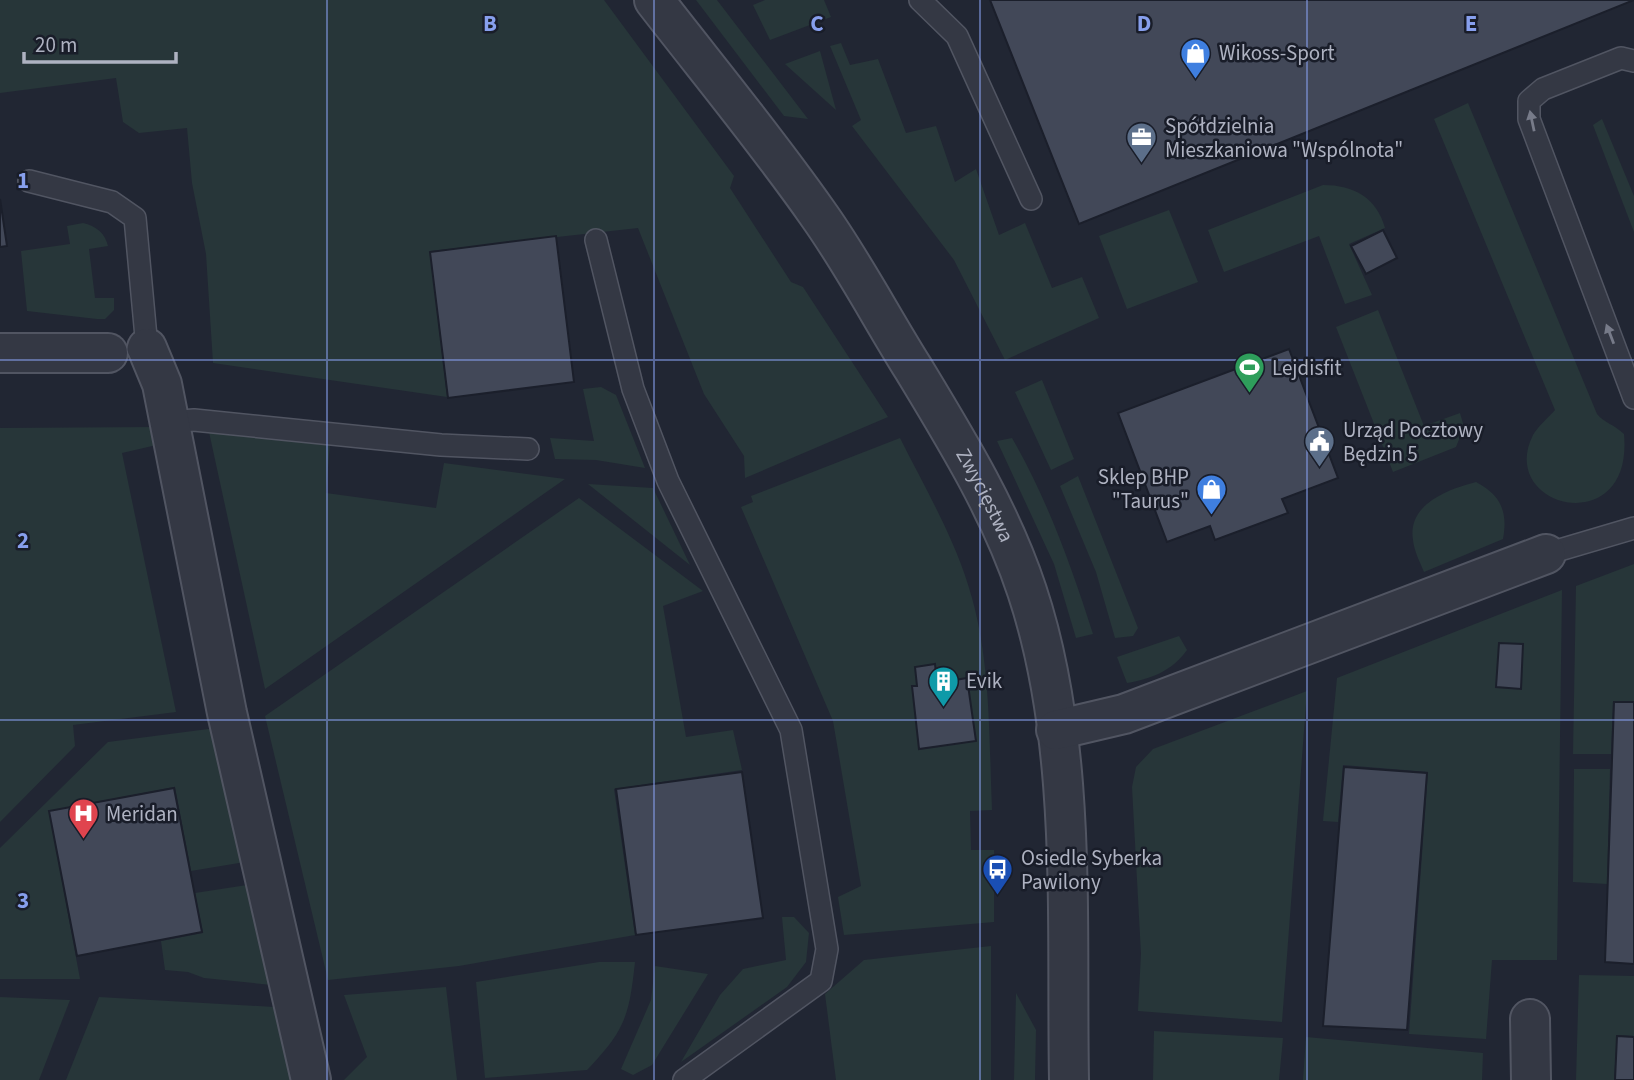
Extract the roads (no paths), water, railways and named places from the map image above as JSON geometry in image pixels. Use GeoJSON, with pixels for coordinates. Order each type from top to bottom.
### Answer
{"type":"FeatureCollection","features":[{"type":"Feature","properties":{"kind":"street","name":"Zwycięstwa"},"geometry":{"type":"LineString","coordinates":[[654,0],[819,215],[955,436],[1007,539],[1028,593],[1045,664],[1056,730],[1066,870],[1069,1080]]}},
{"type":"Feature","properties":{"kind":"street"},"geometry":{"type":"LineString","coordinates":[[147,348],[162,384],[227,713],[311,1080]]}},
{"type":"Feature","properties":{"kind":"street"},"geometry":{"type":"LineString","coordinates":[[0,353],[108,353]]}},
{"type":"Feature","properties":{"kind":"street"},"geometry":{"type":"LineString","coordinates":[[1056,730],[1124,714],[1546,554]]}},
{"type":"Feature","properties":{"kind":"street"},"geometry":{"type":"LineString","coordinates":[[1531,1019],[1531,1080]]}},
{"type":"Feature","properties":{"kind":"lane"},"geometry":{"type":"LineString","coordinates":[[920,0],[957,36],[1031,199]]}},
{"type":"Feature","properties":{"kind":"lane"},"geometry":{"type":"LineString","coordinates":[[1634,61],[1621,58],[1543,89],[1530,101],[1529,119],[1634,398]]}},
{"type":"Feature","properties":{"kind":"lane"},"geometry":{"type":"LineString","coordinates":[[29,181],[112,202],[135,218],[147,348],[108,353]]}},
{"type":"Feature","properties":{"kind":"lane"},"geometry":{"type":"LineString","coordinates":[[596,240],[633,389],[668,481],[791,730],[827,949],[821,981],[684,1080]]}},
{"type":"Feature","properties":{"kind":"lane"},"geometry":{"type":"LineString","coordinates":[[170,422],[194,420],[441,445],[528,449]]}},
{"type":"Feature","properties":{"kind":"lane"},"geometry":{"type":"LineString","coordinates":[[1546,554],[1634,528]]}},
{"type":"Feature","properties":{"kind":"place","name":"Wikoss-Sport"},"geometry":{"type":"Point","coordinates":[1196,80]}},
{"type":"Feature","properties":{"kind":"place","name":"Spółdzielnia Mieszkaniowa \"Wspólnota\""},"geometry":{"type":"Point","coordinates":[1142,165]}},
{"type":"Feature","properties":{"kind":"place","name":"Lejdisfit"},"geometry":{"type":"Point","coordinates":[1249,395]}},
{"type":"Feature","properties":{"kind":"place","name":"Urząd Pocztowy Będzin 5"},"geometry":{"type":"Point","coordinates":[1320,469]}},
{"type":"Feature","properties":{"kind":"place","name":"Sklep BHP \"Taurus\""},"geometry":{"type":"Point","coordinates":[1212,516]}},
{"type":"Feature","properties":{"kind":"place","name":"Evik"},"geometry":{"type":"Point","coordinates":[943,708]}},
{"type":"Feature","properties":{"kind":"place","name":"Meridan"},"geometry":{"type":"Point","coordinates":[83,841]}},
{"type":"Feature","properties":{"kind":"place","name":"Osiedle Syberka Pawilony"},"geometry":{"type":"Point","coordinates":[998,897]}}]}
